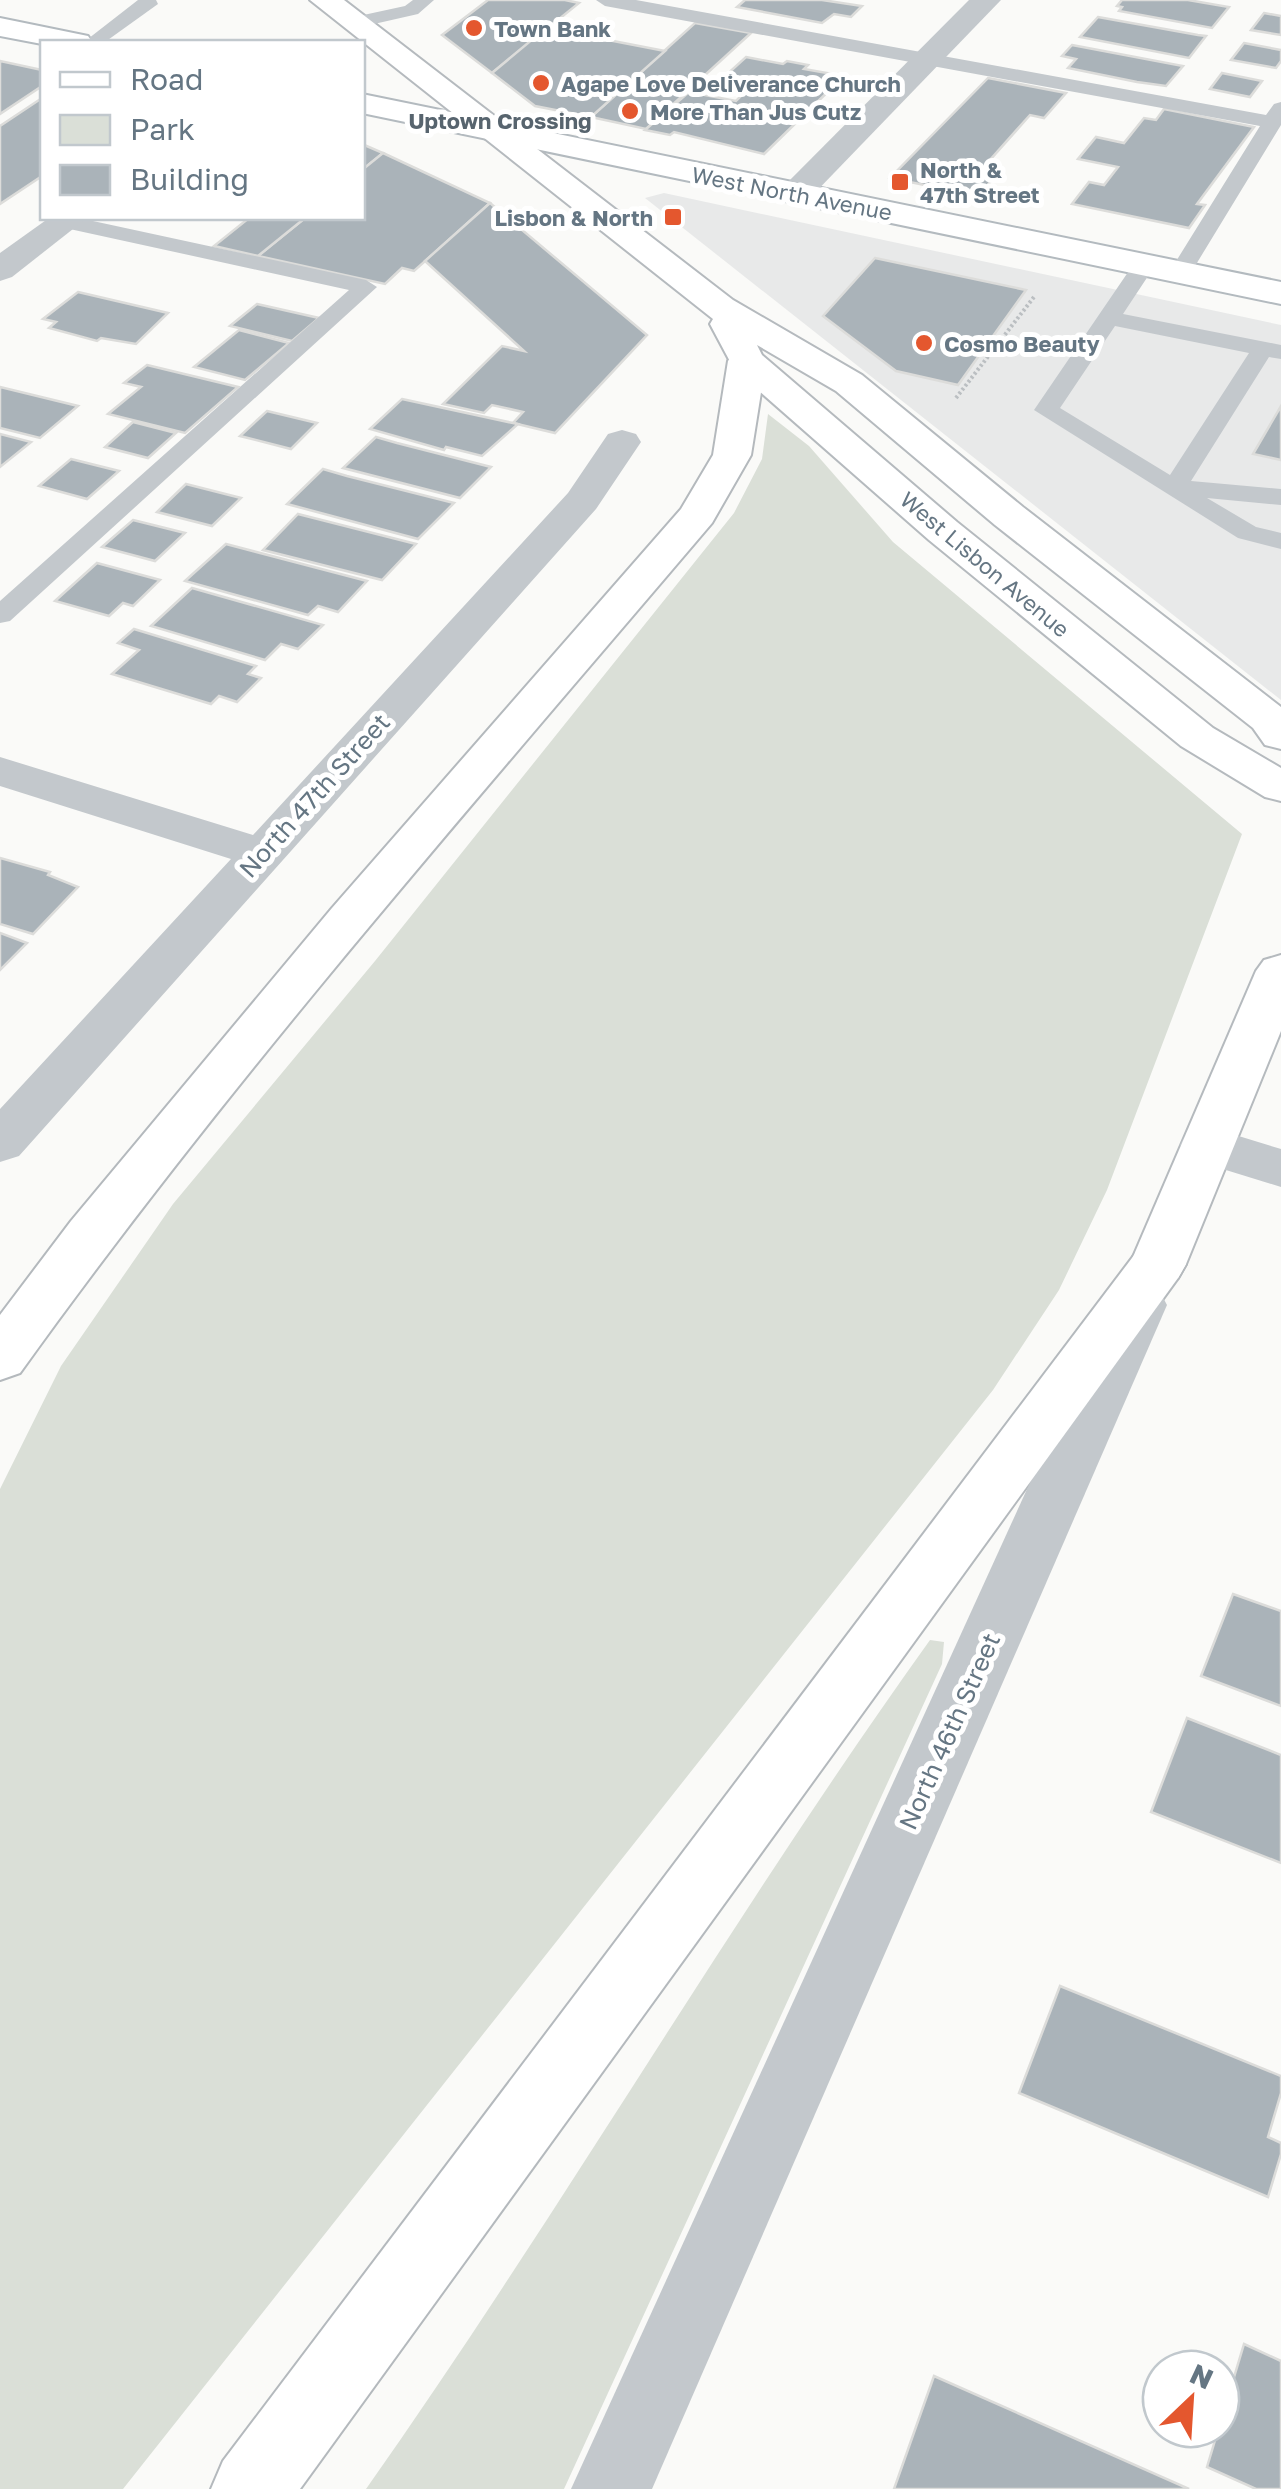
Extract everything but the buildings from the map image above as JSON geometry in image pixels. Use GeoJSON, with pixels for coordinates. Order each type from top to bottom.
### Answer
{"type":"FeatureCollection","features":[{"type":"Feature","properties":{"kind":"main road","name":"West Lisbon Avenue"},"geometry":{"type":"LineString","coordinates":[[325,0],[488,131],[720,308],[849,383],[1009,516],[1269,719],[1281,736]]}},
{"type":"Feature","properties":{"kind":"main road"},"geometry":{"type":"LineString","coordinates":[[0,27],[67,40]]}},
{"type":"Feature","properties":{"kind":"main road","name":"West North Avenue"},"geometry":{"type":"LineString","coordinates":[[365,104],[1281,293]]}},
{"type":"Feature","properties":{"kind":"main road","name":"West Lisbon Avenue"},"geometry":{"type":"LineString","coordinates":[[720,308],[747,362],[943,531],[1196,738],[1281,787]]}},
{"type":"Feature","properties":{"kind":"main road"},"geometry":{"type":"LineString","coordinates":[[0,1358],[90,1236],[348,919],[698,514],[732,455],[747,362]]}},
{"type":"Feature","properties":{"kind":"main road","name":"North 46th Street"},"geometry":{"type":"LineString","coordinates":[[1158,1264],[1278,985]]}},
{"type":"Feature","properties":{"kind":"main road"},"geometry":{"type":"LineString","coordinates":[[251,2489],[1158,1264]]}},
{"type":"Feature","properties":{"kind":"street"},"geometry":{"type":"LineString","coordinates":[[795,194],[986,0]]}},
{"type":"Feature","properties":{"kind":"street","name":"North 47th Street"},"geometry":{"type":"LineString","coordinates":[[0,1143],[582,501],[622,442]]}},
{"type":"Feature","properties":{"kind":"street"},"geometry":{"type":"LineString","coordinates":[[0,771],[261,853]]}},
{"type":"Feature","properties":{"kind":"street"},"geometry":{"type":"LineString","coordinates":[[1206,1145],[1281,1168]]}},
{"type":"Feature","properties":{"kind":"street","name":"North 46th Street"},"geometry":{"type":"LineString","coordinates":[[611,2489],[1158,1264]]}},
{"type":"Feature","properties":{"kind":"lane"},"geometry":{"type":"LineString","coordinates":[[96,40],[140,12],[148,0]]}},
{"type":"Feature","properties":{"kind":"lane"},"geometry":{"type":"LineString","coordinates":[[352,23],[411,10],[424,0]]}},
{"type":"Feature","properties":{"kind":"lane"},"geometry":{"type":"LineString","coordinates":[[605,0],[927,60],[1276,115],[1181,272]]}},
{"type":"Feature","properties":{"kind":"lane"},"geometry":{"type":"LineString","coordinates":[[0,615],[366,287],[35,241]]}},
{"type":"Feature","properties":{"kind":"lane"},"geometry":{"type":"LineString","coordinates":[[1145,264],[1046,410],[1247,534],[1281,541]]}},
{"type":"Feature","properties":{"kind":"lane"},"geometry":{"type":"LineString","coordinates":[[1109,318],[1272,351],[1175,488]]}},
{"type":"Feature","properties":{"kind":"lane"},"geometry":{"type":"LineString","coordinates":[[1175,488],[1281,498]]}},
{"type":"Feature","properties":{"kind":"path"},"geometry":{"type":"LineString","coordinates":[[951,405],[1038,292]]}},
{"type":"Feature","properties":{"kind":"shaded area"},"geometry":{"type":"Polygon","coordinates":[[[664,193],[1281,325],[1281,700],[645,198],[664,193]]]}},
{"type":"Feature","properties":{"kind":"green space"},"geometry":{"type":"Polygon","coordinates":[[[768,414],[809,446],[893,542],[1242,834],[1107,1190],[1059,1290],[993,1390],[123,2489],[0,2489],[0,1489],[61,1366],[173,1204],[375,961],[734,513],[762,459],[768,414]]]}},
{"type":"Feature","properties":{"kind":"green space"},"geometry":{"type":"Polygon","coordinates":[[[930,1640],[944,1642],[942,1664],[564,2489],[366,2489],[509,2278],[786,1850],[930,1640]]]}},
{"type":"Feature","properties":{"kind":"place","name":"Town Bank"},"geometry":{"type":"Point","coordinates":[474,28]}},
{"type":"Feature","properties":{"kind":"place","name":"Agape Love Deliverance Church"},"geometry":{"type":"Point","coordinates":[541,83]}},
{"type":"Feature","properties":{"kind":"place","name":"More Than Jus Cutz"},"geometry":{"type":"Point","coordinates":[630,111]}},
{"type":"Feature","properties":{"kind":"place","name":"North & 47th Street"},"geometry":{"type":"Point","coordinates":[900,182]}},
{"type":"Feature","properties":{"kind":"place","name":"Lisbon & North"},"geometry":{"type":"Point","coordinates":[673,217]}},
{"type":"Feature","properties":{"kind":"place","name":"Cosmo Beauty"},"geometry":{"type":"Point","coordinates":[924,343]}},
{"type":"Feature","properties":{"kind":"district","name":"Uptown Crossing"},"geometry":{"type":"Point","coordinates":[500,120]}}]}
